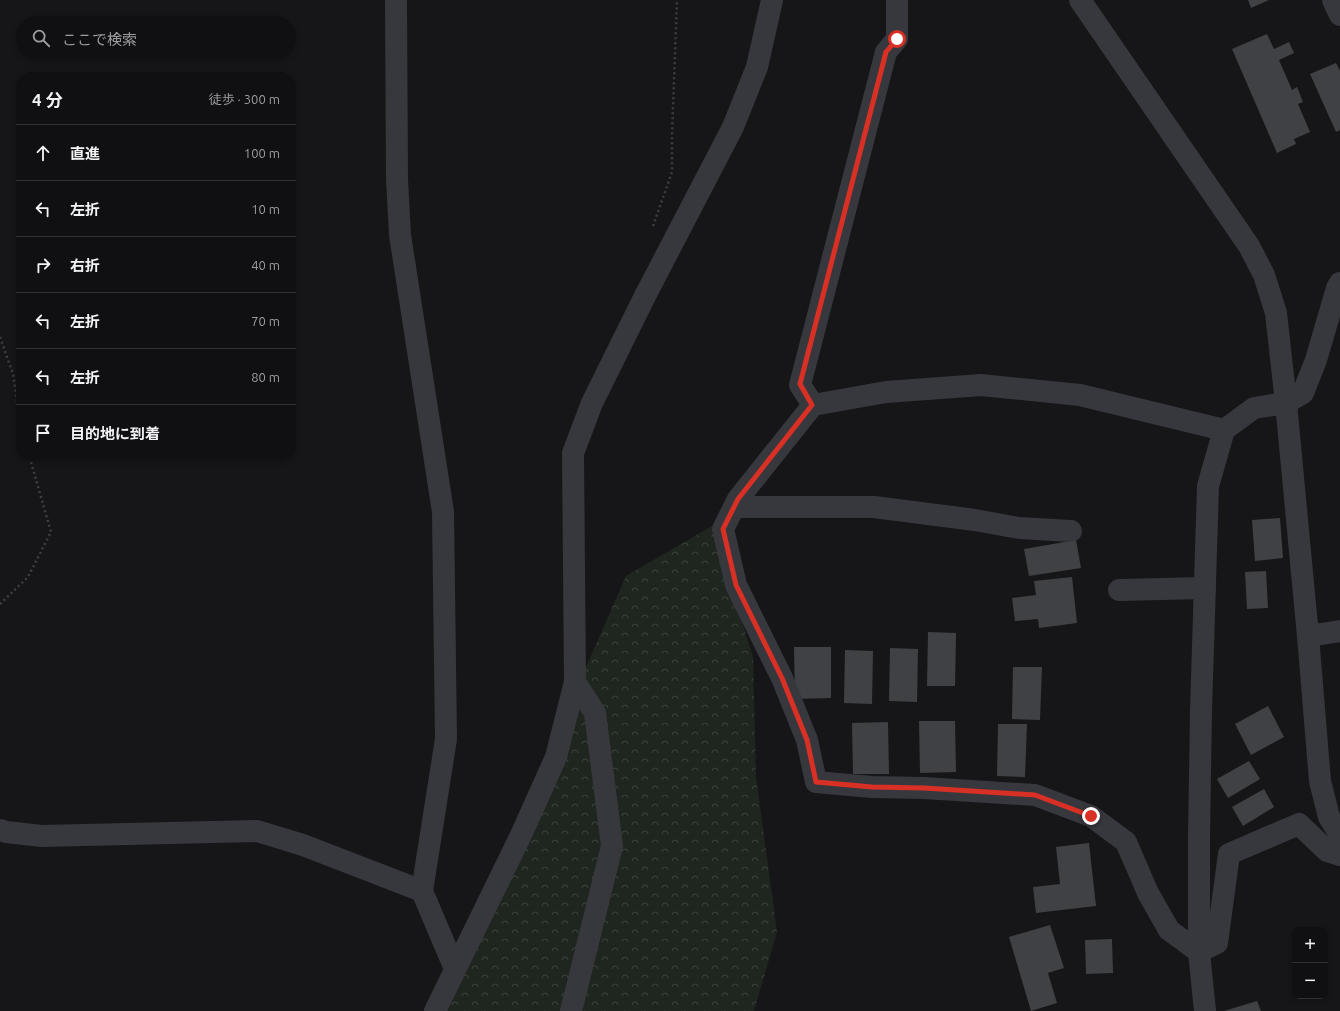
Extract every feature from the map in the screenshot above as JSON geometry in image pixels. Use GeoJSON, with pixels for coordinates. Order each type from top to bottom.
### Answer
{"type":"FeatureCollection","features":[{"type":"Feature","properties":{"kind":"street"},"geometry":{"type":"LineString","coordinates":[[396,0],[397,180],[400,235],[443,512],[446,739],[422,891],[455,969]]}},
{"type":"Feature","properties":{"kind":"street"},"geometry":{"type":"LineString","coordinates":[[435,1011],[521,835],[556,757],[575,682],[572,453],[602,381],[733,127],[757,67],[772,0]]}},
{"type":"Feature","properties":{"kind":"street"},"geometry":{"type":"LineString","coordinates":[[812,405],[800,384],[886,52],[897,39],[897,0]]}},
{"type":"Feature","properties":{"kind":"street"},"geometry":{"type":"LineString","coordinates":[[1080,0],[1249,246],[1261,269],[1276,313],[1286,402],[1320,780],[1330,817],[1340,834]]}},
{"type":"Feature","properties":{"kind":"street"},"geometry":{"type":"LineString","coordinates":[[1333,0],[1340,15]]}},
{"type":"Feature","properties":{"kind":"street"},"geometry":{"type":"LineString","coordinates":[[1205,1011],[1199,952],[1199,837],[1208,486],[1224,430],[1254,408],[1286,402],[1302,393],[1316,360],[1337,288],[1340,283]]}},
{"type":"Feature","properties":{"kind":"street"},"geometry":{"type":"LineString","coordinates":[[1199,952],[1169,930],[1148,893],[1126,842],[1091,816],[1035,795],[924,788],[872,787],[816,782],[807,740],[782,678],[736,585],[723,529],[738,499],[812,405],[886,392],[981,385],[1080,396],[1224,430]]}},
{"type":"Feature","properties":{"kind":"street"},"geometry":{"type":"LineString","coordinates":[[735,507],[874,507],[975,520],[1019,528],[1071,531]]}},
{"type":"Feature","properties":{"kind":"street"},"geometry":{"type":"LineString","coordinates":[[1119,590],[1205,588]]}},
{"type":"Feature","properties":{"kind":"street"},"geometry":{"type":"LineString","coordinates":[[1308,636],[1340,631]]}},
{"type":"Feature","properties":{"kind":"street"},"geometry":{"type":"LineString","coordinates":[[571,1011],[612,846],[595,713],[575,682]]}},
{"type":"Feature","properties":{"kind":"street"},"geometry":{"type":"LineString","coordinates":[[1199,952],[1218,943],[1229,854],[1299,824],[1327,851],[1340,855]]}},
{"type":"Feature","properties":{"kind":"street"},"geometry":{"type":"LineString","coordinates":[[0,830],[42,836],[257,831],[303,845],[422,891]]}},
{"type":"Feature","properties":{"kind":"path"},"geometry":{"type":"LineString","coordinates":[[651,231],[672,172],[677,0]]}},
{"type":"Feature","properties":{"kind":"path"},"geometry":{"type":"LineString","coordinates":[[0,337],[13,374],[16,398]]}},
{"type":"Feature","properties":{"kind":"path"},"geometry":{"type":"LineString","coordinates":[[0,604],[28,577],[51,532],[30,460]]}},
{"type":"Feature","properties":{"kind":"green space"},"geometry":{"type":"Polygon","coordinates":[[[712,526],[753,657],[756,777],[777,932],[754,1011],[435,1011],[626,576],[712,526]]]}},
{"type":"Feature","properties":{"kind":"building"},"geometry":{"type":"Polygon","coordinates":[[[1248,0],[1269,0],[1251,8],[1248,0]]]}},
{"type":"Feature","properties":{"kind":"building"},"geometry":{"type":"Polygon","coordinates":[[[1267,34],[1274,49],[1289,42],[1294,53],[1279,60],[1292,90],[1297,87],[1303,102],[1298,104],[1310,132],[1294,139],[1296,144],[1277,153],[1232,49],[1267,34]]]}},
{"type":"Feature","properties":{"kind":"building"},"geometry":{"type":"Polygon","coordinates":[[[1336,63],[1340,71],[1340,130],[1336,132],[1310,74],[1336,63]]]}},
{"type":"Feature","properties":{"kind":"building"},"geometry":{"type":"Polygon","coordinates":[[[1280,518],[1283,558],[1255,561],[1252,520],[1280,518]]]}},
{"type":"Feature","properties":{"kind":"building"},"geometry":{"type":"Polygon","coordinates":[[[1076,540],[1081,568],[1029,576],[1024,549],[1076,540]]]}},
{"type":"Feature","properties":{"kind":"building"},"geometry":{"type":"Polygon","coordinates":[[[1266,571],[1268,608],[1247,609],[1245,572],[1266,571]]]}},
{"type":"Feature","properties":{"kind":"building"},"geometry":{"type":"Polygon","coordinates":[[[1072,577],[1077,623],[1039,628],[1038,619],[1015,621],[1012,598],[1036,595],[1034,581],[1072,577]]]}},
{"type":"Feature","properties":{"kind":"building"},"geometry":{"type":"Polygon","coordinates":[[[928,632],[956,633],[955,686],[927,686],[928,632]]]}},
{"type":"Feature","properties":{"kind":"building"},"geometry":{"type":"Polygon","coordinates":[[[794,647],[831,647],[831,698],[795,699],[794,647]]]}},
{"type":"Feature","properties":{"kind":"building"},"geometry":{"type":"Polygon","coordinates":[[[890,648],[918,649],[917,702],[889,701],[890,648]]]}},
{"type":"Feature","properties":{"kind":"building"},"geometry":{"type":"Polygon","coordinates":[[[845,650],[873,651],[872,704],[844,703],[845,650]]]}},
{"type":"Feature","properties":{"kind":"building"},"geometry":{"type":"Polygon","coordinates":[[[1013,667],[1042,667],[1040,720],[1012,719],[1013,667]]]}},
{"type":"Feature","properties":{"kind":"building"},"geometry":{"type":"Polygon","coordinates":[[[1268,706],[1284,737],[1251,755],[1235,724],[1268,706]]]}},
{"type":"Feature","properties":{"kind":"building"},"geometry":{"type":"Polygon","coordinates":[[[919,721],[955,721],[956,772],[920,773],[919,721]]]}},
{"type":"Feature","properties":{"kind":"building"},"geometry":{"type":"Polygon","coordinates":[[[888,722],[889,774],[853,774],[852,723],[888,722]]]}},
{"type":"Feature","properties":{"kind":"building"},"geometry":{"type":"Polygon","coordinates":[[[998,724],[1027,724],[1025,777],[997,776],[998,724]]]}},
{"type":"Feature","properties":{"kind":"building"},"geometry":{"type":"Polygon","coordinates":[[[1249,761],[1260,779],[1228,798],[1217,779],[1249,761]]]}},
{"type":"Feature","properties":{"kind":"building"},"geometry":{"type":"Polygon","coordinates":[[[1264,789],[1274,807],[1243,826],[1232,807],[1264,789]]]}},
{"type":"Feature","properties":{"kind":"building"},"geometry":{"type":"Polygon","coordinates":[[[1089,843],[1096,906],[1036,913],[1033,887],[1060,884],[1056,847],[1089,843]]]}},
{"type":"Feature","properties":{"kind":"building"},"geometry":{"type":"Polygon","coordinates":[[[1050,925],[1064,968],[1048,973],[1057,1003],[1031,1011],[1009,937],[1050,925]]]}},
{"type":"Feature","properties":{"kind":"building"},"geometry":{"type":"Polygon","coordinates":[[[1112,939],[1113,973],[1086,974],[1085,940],[1112,939]]]}},
{"type":"Feature","properties":{"kind":"building"},"geometry":{"type":"Polygon","coordinates":[[[1257,1001],[1261,1011],[1224,1011],[1257,1001]]]}},
{"type":"Feature","properties":{"kind":"route"},"geometry":{"type":"LineString","coordinates":[[897,39],[886,52],[800,384],[812,405],[738,499],[723,529],[736,585],[782,678],[807,740],[816,782],[872,787],[924,788],[1035,795],[1091,816]]}}]}
